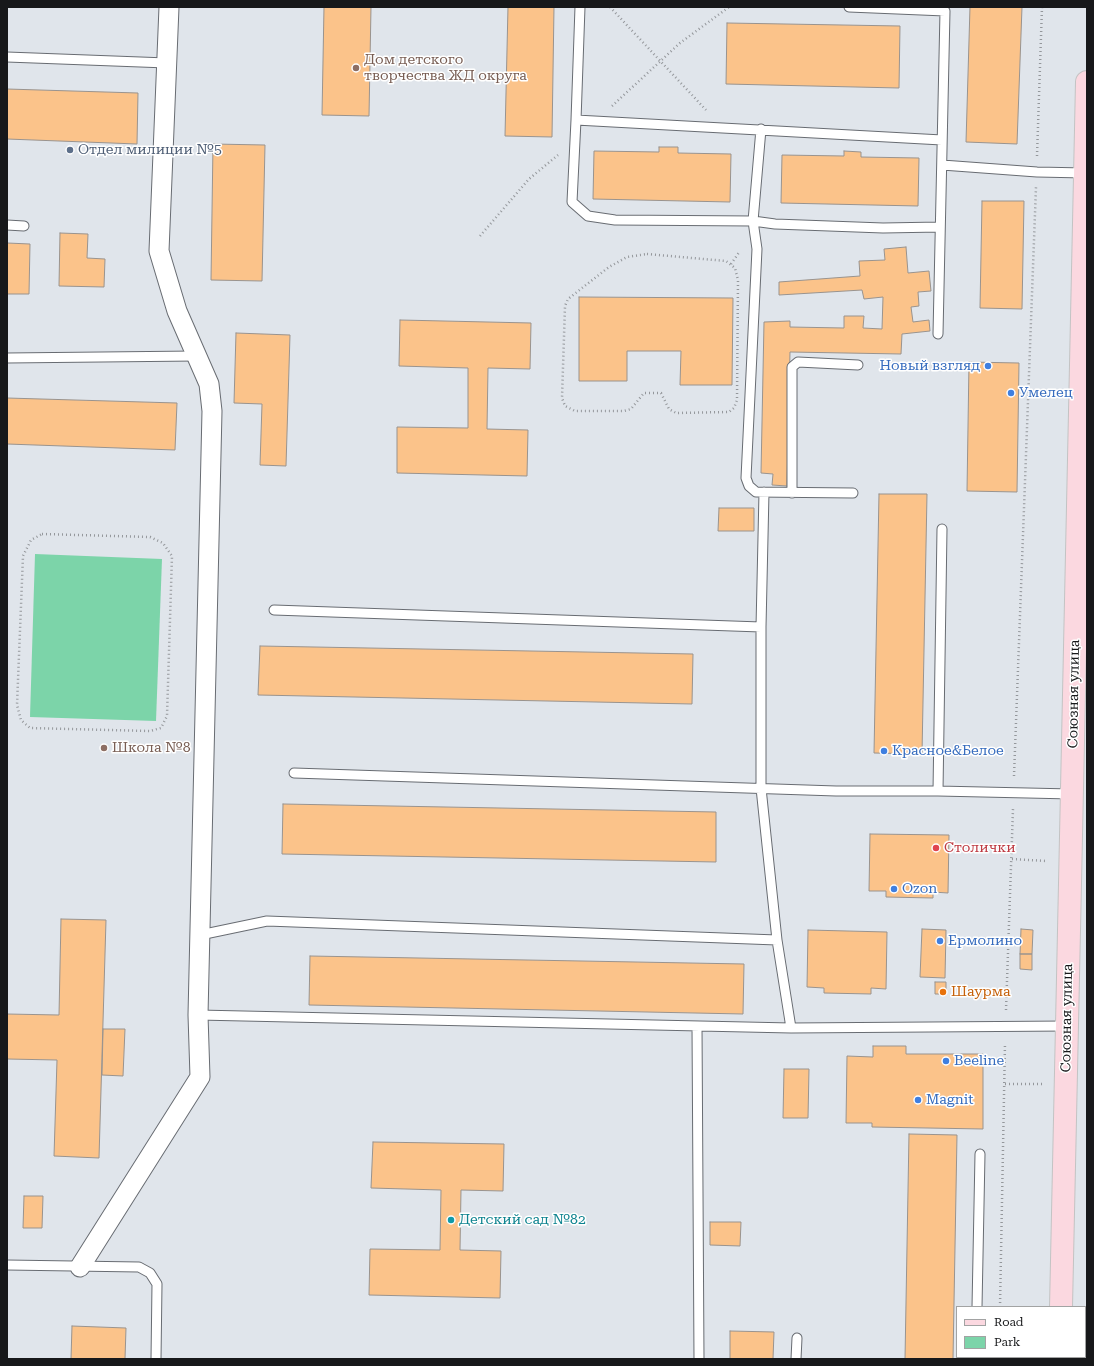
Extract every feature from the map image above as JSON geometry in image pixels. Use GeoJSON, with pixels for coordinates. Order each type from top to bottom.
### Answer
{"type":"FeatureCollection","features":[{"type":"Feature","properties":{"kind":"main road","name":"Союзная улица"},"geometry":{"type":"LineString","coordinates":[[1061,1306],[1087,82]]}},
{"type":"Feature","properties":{"kind":"street"},"geometry":{"type":"LineString","coordinates":[[80,1267],[200,1077],[198,1015],[212,411],[209,384],[177,311],[159,251],[169,7]]}},
{"type":"Feature","properties":{"kind":"lane"},"geometry":{"type":"LineString","coordinates":[[580,7],[572,202],[588,216],[615,220],[753,221],[775,224],[882,228],[940,227]]}},
{"type":"Feature","properties":{"kind":"lane"},"geometry":{"type":"LineString","coordinates":[[849,7],[946,9],[938,334]]}},
{"type":"Feature","properties":{"kind":"lane"},"geometry":{"type":"LineString","coordinates":[[7,58],[167,63]]}},
{"type":"Feature","properties":{"kind":"lane"},"geometry":{"type":"LineString","coordinates":[[576,120],[942,140]]}},
{"type":"Feature","properties":{"kind":"lane"},"geometry":{"type":"LineString","coordinates":[[761,129],[753,221],[757,249],[746,478],[749,486],[756,492],[853,493]]}},
{"type":"Feature","properties":{"kind":"lane"},"geometry":{"type":"LineString","coordinates":[[942,165],[1037,172],[1085,173]]}},
{"type":"Feature","properties":{"kind":"lane"},"geometry":{"type":"LineString","coordinates":[[7,225],[24,226]]}},
{"type":"Feature","properties":{"kind":"lane"},"geometry":{"type":"LineString","coordinates":[[7,358],[196,356]]}},
{"type":"Feature","properties":{"kind":"lane"},"geometry":{"type":"LineString","coordinates":[[792,493],[792,367],[798,362],[858,365]]}},
{"type":"Feature","properties":{"kind":"lane"},"geometry":{"type":"LineString","coordinates":[[764,492],[761,627],[761,788],[777,940],[791,1028]]}},
{"type":"Feature","properties":{"kind":"lane"},"geometry":{"type":"LineString","coordinates":[[938,791],[942,529]]}},
{"type":"Feature","properties":{"kind":"lane"},"geometry":{"type":"LineString","coordinates":[[274,610],[761,627]]}},
{"type":"Feature","properties":{"kind":"lane"},"geometry":{"type":"LineString","coordinates":[[294,774],[836,791],[938,791],[1072,794]]}},
{"type":"Feature","properties":{"kind":"lane"},"geometry":{"type":"LineString","coordinates":[[200,935],[267,921],[777,940]]}},
{"type":"Feature","properties":{"kind":"lane"},"geometry":{"type":"LineString","coordinates":[[198,1015],[791,1028],[1067,1026]]}},
{"type":"Feature","properties":{"kind":"lane"},"geometry":{"type":"LineString","coordinates":[[697,1026],[699,1359]]}},
{"type":"Feature","properties":{"kind":"lane"},"geometry":{"type":"LineString","coordinates":[[977,1306],[980,1154]]}},
{"type":"Feature","properties":{"kind":"lane"},"geometry":{"type":"LineString","coordinates":[[7,1265],[139,1267],[150,1273],[157,1284],[156,1359]]}},
{"type":"Feature","properties":{"kind":"lane"},"geometry":{"type":"LineString","coordinates":[[796,1359],[797,1338]]}},
{"type":"Feature","properties":{"kind":"path"},"geometry":{"type":"LineString","coordinates":[[610,7],[721,127]]}},
{"type":"Feature","properties":{"kind":"path"},"geometry":{"type":"LineString","coordinates":[[1000,1306],[1005,1026],[1042,7]]}},
{"type":"Feature","properties":{"kind":"path"},"geometry":{"type":"LineString","coordinates":[[648,254],[720,260],[726,261],[735,268],[738,280],[737,392],[736,404],[732,410],[725,413],[676,413],[669,408],[660,393],[644,393],[631,409],[624,411],[575,411],[565,406],[562,398],[566,302],[571,296],[609,266],[627,257],[648,254]]}},
{"type":"Feature","properties":{"kind":"path"},"geometry":{"type":"LineString","coordinates":[[42,534],[150,537],[163,542],[172,556],[167,716],[161,728],[150,731],[30,728],[21,720],[17,705],[23,556],[31,540],[42,534]]}},
{"type":"Feature","properties":{"kind":"green space"},"geometry":{"type":"Polygon","coordinates":[[[35,554],[162,559],[156,721],[30,717],[35,554]]]}},
{"type":"Feature","properties":{"kind":"building"},"geometry":{"type":"Polygon","coordinates":[[[324,7],[371,7],[369,116],[322,115],[324,7]]]}},
{"type":"Feature","properties":{"kind":"building"},"geometry":{"type":"Polygon","coordinates":[[[508,7],[554,7],[552,137],[505,136],[508,7]]]}},
{"type":"Feature","properties":{"kind":"building"},"geometry":{"type":"Polygon","coordinates":[[[970,7],[1022,7],[1017,144],[966,142],[970,7]]]}},
{"type":"Feature","properties":{"kind":"building"},"geometry":{"type":"Polygon","coordinates":[[[727,23],[900,26],[899,88],[726,84],[727,23]]]}},
{"type":"Feature","properties":{"kind":"building"},"geometry":{"type":"Polygon","coordinates":[[[7,89],[138,93],[137,144],[7,139],[7,89]]]}},
{"type":"Feature","properties":{"kind":"building"},"geometry":{"type":"Polygon","coordinates":[[[213,144],[265,145],[262,281],[211,280],[213,144]]]}},
{"type":"Feature","properties":{"kind":"building"},"geometry":{"type":"Polygon","coordinates":[[[659,147],[678,147],[678,153],[731,154],[730,202],[593,199],[594,151],[659,152],[659,147]]]}},
{"type":"Feature","properties":{"kind":"building"},"geometry":{"type":"Polygon","coordinates":[[[844,151],[861,152],[861,157],[919,158],[918,206],[781,203],[782,155],[844,156],[844,151]]]}},
{"type":"Feature","properties":{"kind":"building"},"geometry":{"type":"Polygon","coordinates":[[[982,201],[1024,201],[1022,309],[980,308],[982,201]]]}},
{"type":"Feature","properties":{"kind":"building"},"geometry":{"type":"Polygon","coordinates":[[[60,233],[88,234],[87,258],[105,259],[104,287],[59,286],[60,233]]]}},
{"type":"Feature","properties":{"kind":"building"},"geometry":{"type":"Polygon","coordinates":[[[7,243],[30,244],[29,294],[7,294],[7,243]]]}},
{"type":"Feature","properties":{"kind":"building"},"geometry":{"type":"Polygon","coordinates":[[[906,247],[908,273],[929,271],[931,291],[918,292],[919,306],[911,307],[913,322],[929,320],[930,331],[902,334],[901,354],[790,352],[787,486],[772,485],[773,474],[761,473],[764,322],[790,321],[790,327],[844,328],[844,316],[864,316],[863,328],[882,329],[883,297],[864,299],[862,290],[779,295],[779,282],[860,276],[859,261],[885,260],[884,249],[906,247]]]}},
{"type":"Feature","properties":{"kind":"building"},"geometry":{"type":"Polygon","coordinates":[[[579,297],[733,298],[732,385],[680,385],[681,351],[627,351],[627,381],[579,381],[579,297]]]}},
{"type":"Feature","properties":{"kind":"building"},"geometry":{"type":"Polygon","coordinates":[[[400,320],[531,323],[530,369],[488,368],[487,429],[528,430],[527,476],[397,473],[397,427],[468,428],[468,368],[399,366],[400,320]]]}},
{"type":"Feature","properties":{"kind":"building"},"geometry":{"type":"Polygon","coordinates":[[[236,333],[290,335],[286,466],[260,465],[262,404],[234,403],[236,333]]]}},
{"type":"Feature","properties":{"kind":"building"},"geometry":{"type":"Polygon","coordinates":[[[969,362],[1019,363],[1017,492],[967,491],[969,362]]]}},
{"type":"Feature","properties":{"kind":"building"},"geometry":{"type":"Polygon","coordinates":[[[7,398],[177,403],[175,450],[7,444],[7,398]]]}},
{"type":"Feature","properties":{"kind":"building"},"geometry":{"type":"Polygon","coordinates":[[[879,494],[927,494],[922,754],[874,753],[879,494]]]}},
{"type":"Feature","properties":{"kind":"building"},"geometry":{"type":"Polygon","coordinates":[[[719,508],[754,508],[754,531],[718,531],[719,508]]]}},
{"type":"Feature","properties":{"kind":"building"},"geometry":{"type":"Polygon","coordinates":[[[260,646],[693,654],[692,704],[258,695],[260,646]]]}},
{"type":"Feature","properties":{"kind":"building"},"geometry":{"type":"Polygon","coordinates":[[[283,804],[716,812],[716,862],[282,854],[283,804]]]}},
{"type":"Feature","properties":{"kind":"building"},"geometry":{"type":"Polygon","coordinates":[[[870,834],[949,835],[948,893],[933,892],[933,898],[886,897],[886,891],[869,891],[870,834]]]}},
{"type":"Feature","properties":{"kind":"building"},"geometry":{"type":"Polygon","coordinates":[[[61,919],[106,920],[99,1158],[54,1156],[57,1060],[7,1059],[7,1014],[59,1015],[61,919]]]}},
{"type":"Feature","properties":{"kind":"building"},"geometry":{"type":"Polygon","coordinates":[[[922,929],[946,930],[945,978],[920,977],[922,929]]]}},
{"type":"Feature","properties":{"kind":"building"},"geometry":{"type":"Polygon","coordinates":[[[1021,929],[1033,930],[1032,954],[1020,954],[1021,929]]]}},
{"type":"Feature","properties":{"kind":"building"},"geometry":{"type":"Polygon","coordinates":[[[808,930],[887,932],[886,989],[871,988],[871,994],[824,993],[824,988],[807,987],[808,930]]]}},
{"type":"Feature","properties":{"kind":"building"},"geometry":{"type":"Polygon","coordinates":[[[1020,954],[1032,954],[1032,970],[1020,969],[1020,954]]]}},
{"type":"Feature","properties":{"kind":"building"},"geometry":{"type":"Polygon","coordinates":[[[310,956],[744,964],[743,1014],[309,1005],[310,956]]]}},
{"type":"Feature","properties":{"kind":"building"},"geometry":{"type":"Polygon","coordinates":[[[935,982],[946,982],[946,994],[935,994],[935,982]]]}},
{"type":"Feature","properties":{"kind":"building"},"geometry":{"type":"Polygon","coordinates":[[[103,1029],[125,1029],[123,1076],[102,1075],[103,1029]]]}},
{"type":"Feature","properties":{"kind":"building"},"geometry":{"type":"Polygon","coordinates":[[[873,1046],[906,1046],[906,1054],[983,1054],[983,1129],[872,1127],[872,1123],[846,1123],[847,1056],[873,1057],[873,1046]]]}},
{"type":"Feature","properties":{"kind":"building"},"geometry":{"type":"Polygon","coordinates":[[[784,1069],[809,1069],[808,1118],[783,1118],[784,1069]]]}},
{"type":"Feature","properties":{"kind":"building"},"geometry":{"type":"Polygon","coordinates":[[[909,1134],[957,1135],[953,1359],[905,1359],[909,1134]]]}},
{"type":"Feature","properties":{"kind":"building","name":"Детский сад №82"},"geometry":{"type":"Polygon","coordinates":[[[373,1142],[504,1144],[503,1191],[461,1190],[460,1250],[501,1251],[500,1298],[369,1295],[370,1249],[440,1250],[441,1190],[371,1188],[373,1142]]]}},
{"type":"Feature","properties":{"kind":"building"},"geometry":{"type":"Polygon","coordinates":[[[24,1196],[43,1196],[42,1228],[23,1228],[24,1196]]]}},
{"type":"Feature","properties":{"kind":"building"},"geometry":{"type":"Polygon","coordinates":[[[710,1222],[741,1222],[740,1246],[710,1245],[710,1222]]]}},
{"type":"Feature","properties":{"kind":"building"},"geometry":{"type":"Polygon","coordinates":[[[72,1326],[126,1328],[125,1359],[71,1359],[72,1326]]]}},
{"type":"Feature","properties":{"kind":"building"},"geometry":{"type":"Polygon","coordinates":[[[730,1331],[774,1332],[773,1359],[730,1359],[730,1331]]]}},
{"type":"Feature","properties":{"kind":"place","name":"Дом детского творчества ЖД округа"},"geometry":{"type":"Point","coordinates":[356,68]}},
{"type":"Feature","properties":{"kind":"place","name":"Отдел милиции №5"},"geometry":{"type":"Point","coordinates":[70,150]}},
{"type":"Feature","properties":{"kind":"place","name":"Новый взгляд"},"geometry":{"type":"Point","coordinates":[988,366]}},
{"type":"Feature","properties":{"kind":"place","name":"Умелец"},"geometry":{"type":"Point","coordinates":[1011,393]}},
{"type":"Feature","properties":{"kind":"place","name":"Школа №8"},"geometry":{"type":"Point","coordinates":[104,748]}},
{"type":"Feature","properties":{"kind":"place","name":"Красное&Белое"},"geometry":{"type":"Point","coordinates":[884,751]}},
{"type":"Feature","properties":{"kind":"place","name":"Столички"},"geometry":{"type":"Point","coordinates":[936,848]}},
{"type":"Feature","properties":{"kind":"place","name":"Ozon"},"geometry":{"type":"Point","coordinates":[894,889]}},
{"type":"Feature","properties":{"kind":"place","name":"Ермолино"},"geometry":{"type":"Point","coordinates":[940,941]}},
{"type":"Feature","properties":{"kind":"place","name":"Шаурма"},"geometry":{"type":"Point","coordinates":[943,992]}},
{"type":"Feature","properties":{"kind":"place","name":"Beeline"},"geometry":{"type":"Point","coordinates":[946,1061]}},
{"type":"Feature","properties":{"kind":"place","name":"Magnit"},"geometry":{"type":"Point","coordinates":[918,1100]}},
{"type":"Feature","properties":{"kind":"place","name":"Детский сад №82"},"geometry":{"type":"Point","coordinates":[451,1220]}}]}
